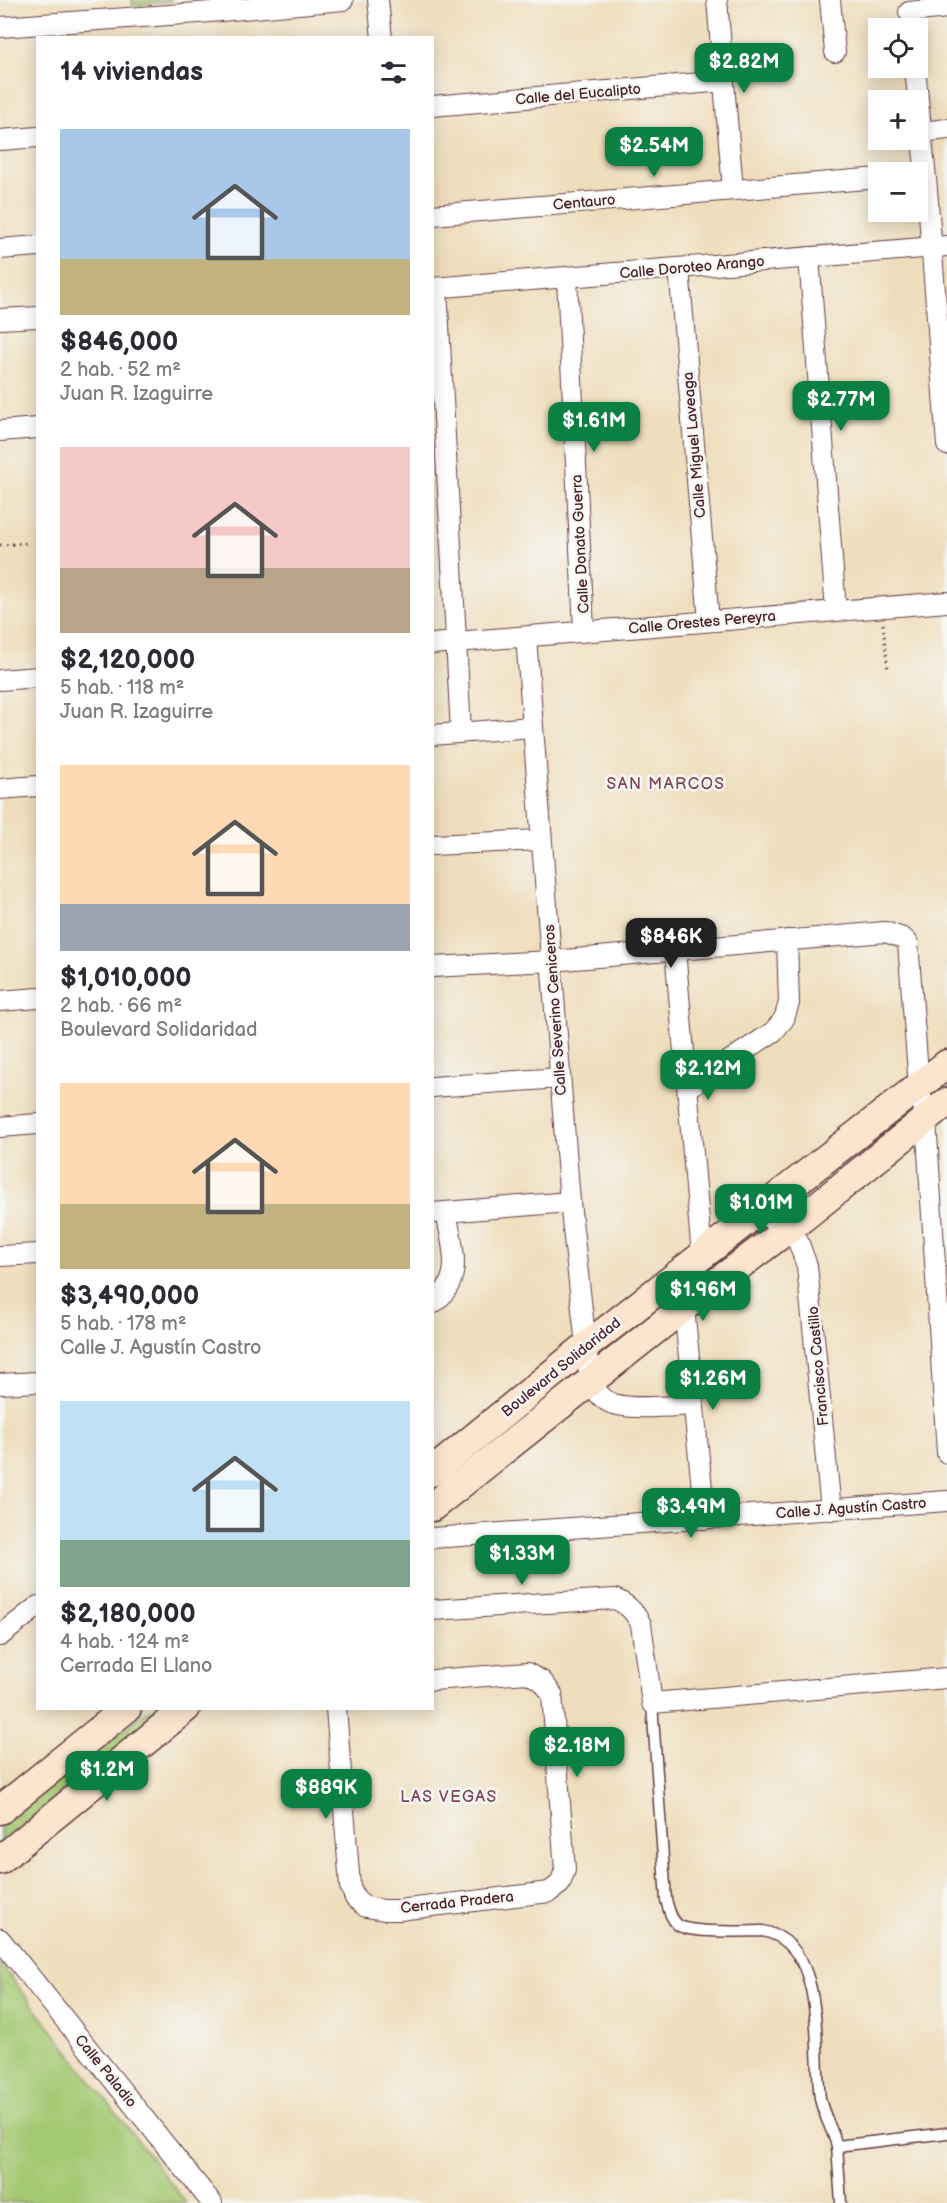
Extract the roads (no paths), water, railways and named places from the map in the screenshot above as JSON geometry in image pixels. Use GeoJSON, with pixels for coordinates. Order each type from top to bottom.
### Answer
{"type":"FeatureCollection","features":[{"type":"Feature","properties":{"kind":"main road","name":"Boulevard Solidaridad"},"geometry":{"type":"LineString","coordinates":[[434,1470],[585,1347],[947,1064]]}},
{"type":"Feature","properties":{"kind":"main road","name":"Boulevard Solidaridad"},"geometry":{"type":"LineString","coordinates":[[434,1505],[936,1111]]}},
{"type":"Feature","properties":{"kind":"main road"},"geometry":{"type":"LineString","coordinates":[[0,1810],[125,1710]]}},
{"type":"Feature","properties":{"kind":"main road"},"geometry":{"type":"LineString","coordinates":[[0,1860],[184,1710]]}},
{"type":"Feature","properties":{"kind":"street"},"geometry":{"type":"LineString","coordinates":[[0,27],[105,29],[197,7],[343,0]]}},
{"type":"Feature","properties":{"kind":"street"},"geometry":{"type":"LineString","coordinates":[[378,0],[382,36]]}},
{"type":"Feature","properties":{"kind":"street"},"geometry":{"type":"LineString","coordinates":[[717,0],[733,190]]}},
{"type":"Feature","properties":{"kind":"street"},"geometry":{"type":"LineString","coordinates":[[830,0],[835,52]]}},
{"type":"Feature","properties":{"kind":"street"},"geometry":{"type":"LineString","coordinates":[[909,13],[947,8]]}},
{"type":"Feature","properties":{"kind":"street","name":"Calle del Eucalipto"},"geometry":{"type":"LineString","coordinates":[[434,106],[724,81]]}},
{"type":"Feature","properties":{"kind":"street"},"geometry":{"type":"LineString","coordinates":[[928,131],[947,129]]}},
{"type":"Feature","properties":{"kind":"street"},"geometry":{"type":"LineString","coordinates":[[0,140],[36,137]]}},
{"type":"Feature","properties":{"kind":"street","name":"Centauro"},"geometry":{"type":"LineString","coordinates":[[434,215],[868,179]]}},
{"type":"Feature","properties":{"kind":"street"},"geometry":{"type":"LineString","coordinates":[[928,200],[939,246],[947,445]]}},
{"type":"Feature","properties":{"kind":"street"},"geometry":{"type":"LineString","coordinates":[[0,249],[36,246]]}},
{"type":"Feature","properties":{"kind":"street","name":"Calle Doroteo Arango"},"geometry":{"type":"LineString","coordinates":[[434,288],[939,246]]}},
{"type":"Feature","properties":{"kind":"street"},"geometry":{"type":"LineString","coordinates":[[809,257],[836,610]]}},
{"type":"Feature","properties":{"kind":"street","name":"Calle Miguel Laveaga"},"geometry":{"type":"LineString","coordinates":[[679,268],[709,621]]}},
{"type":"Feature","properties":{"kind":"street","name":"Calle Donato Guerra"},"geometry":{"type":"LineString","coordinates":[[567,277],[584,631]]}},
{"type":"Feature","properties":{"kind":"street"},"geometry":{"type":"LineString","coordinates":[[434,288],[460,732]]}},
{"type":"Feature","properties":{"kind":"street"},"geometry":{"type":"LineString","coordinates":[[0,320],[36,317]]}},
{"type":"Feature","properties":{"kind":"street"},"geometry":{"type":"LineString","coordinates":[[0,431],[36,428]]}},
{"type":"Feature","properties":{"kind":"street","name":"Calle Orestes Pereyra"},"geometry":{"type":"LineString","coordinates":[[434,644],[947,602]]}},
{"type":"Feature","properties":{"kind":"street","name":"Calle Severino Ceniceros"},"geometry":{"type":"LineString","coordinates":[[526,637],[570,1202],[585,1347],[591,1381]]}},
{"type":"Feature","properties":{"kind":"street"},"geometry":{"type":"LineString","coordinates":[[0,680],[36,677]]}},
{"type":"Feature","properties":{"kind":"street"},"geometry":{"type":"LineString","coordinates":[[434,735],[532,727]]}},
{"type":"Feature","properties":{"kind":"street"},"geometry":{"type":"LineString","coordinates":[[0,789],[36,786]]}},
{"type":"Feature","properties":{"kind":"street"},"geometry":{"type":"LineString","coordinates":[[434,845],[541,840]]}},
{"type":"Feature","properties":{"kind":"street"},"geometry":{"type":"LineString","coordinates":[[434,967],[552,961],[885,932],[903,938],[908,943],[919,1086],[936,1111],[947,1453]]}},
{"type":"Feature","properties":{"kind":"street"},"geometry":{"type":"LineString","coordinates":[[688,1088],[773,1032],[784,1019],[789,1003],[787,940]]}},
{"type":"Feature","properties":{"kind":"street"},"geometry":{"type":"LineString","coordinates":[[675,950],[702,1256]]}},
{"type":"Feature","properties":{"kind":"street"},"geometry":{"type":"LineString","coordinates":[[0,1001],[36,998]]}},
{"type":"Feature","properties":{"kind":"street"},"geometry":{"type":"LineString","coordinates":[[434,1087],[560,1078]]}},
{"type":"Feature","properties":{"kind":"street"},"geometry":{"type":"LineString","coordinates":[[0,1127],[36,1124]]}},
{"type":"Feature","properties":{"kind":"street"},"geometry":{"type":"LineString","coordinates":[[434,1302],[444,1295],[451,1283],[455,1268],[439,1213],[570,1202]]}},
{"type":"Feature","properties":{"kind":"street","name":"Francisco Castillo"},"geometry":{"type":"LineString","coordinates":[[759,1210],[798,1241],[807,1266],[831,1510]]}},
{"type":"Feature","properties":{"kind":"street"},"geometry":{"type":"LineString","coordinates":[[0,1256],[36,1254]]}},
{"type":"Feature","properties":{"kind":"street"},"geometry":{"type":"LineString","coordinates":[[684,1307],[705,1519]]}},
{"type":"Feature","properties":{"kind":"street"},"geometry":{"type":"LineString","coordinates":[[591,1381],[598,1394],[612,1403],[626,1406],[693,1406]]}},
{"type":"Feature","properties":{"kind":"street"},"geometry":{"type":"LineString","coordinates":[[0,1384],[36,1382]]}},
{"type":"Feature","properties":{"kind":"street","name":"Calle J. Agustín Castro"},"geometry":{"type":"LineString","coordinates":[[434,1538],[947,1501]]}},
{"type":"Feature","properties":{"kind":"street"},"geometry":{"type":"LineString","coordinates":[[434,1610],[615,1599],[627,1605],[635,1613],[640,1624],[652,1703],[947,1678]]}},
{"type":"Feature","properties":{"kind":"street"},"geometry":{"type":"LineString","coordinates":[[0,1636],[36,1608]]}},
{"type":"Feature","properties":{"kind":"street","name":"Cerrada Pradera"},"geometry":{"type":"LineString","coordinates":[[336,1710],[350,1886],[355,1898],[366,1907],[399,1910],[549,1892],[560,1884],[565,1870],[552,1694],[542,1681],[526,1673],[434,1680]]}},
{"type":"Feature","properties":{"kind":"street","name":"Calle Paladio"},"geometry":{"type":"LineString","coordinates":[[0,1939],[213,2203]]}},
{"type":"Feature","properties":{"kind":"lane"},"geometry":{"type":"LineString","coordinates":[[652,1703],[666,1900],[672,1918],[680,1926],[692,1930],[774,1933],[797,1954],[812,1986],[820,2100],[833,2129],[837,2146],[841,2203]]}},
{"type":"Feature","properties":{"kind":"lane"},"geometry":{"type":"LineString","coordinates":[[837,2146],[947,2133]]}},
{"type":"Feature","properties":{"kind":"district","name":"SAN MARCOS"},"geometry":{"type":"Point","coordinates":[666,783]}},
{"type":"Feature","properties":{"kind":"district","name":"LAS VEGAS"},"geometry":{"type":"Point","coordinates":[449,1796]}}]}
